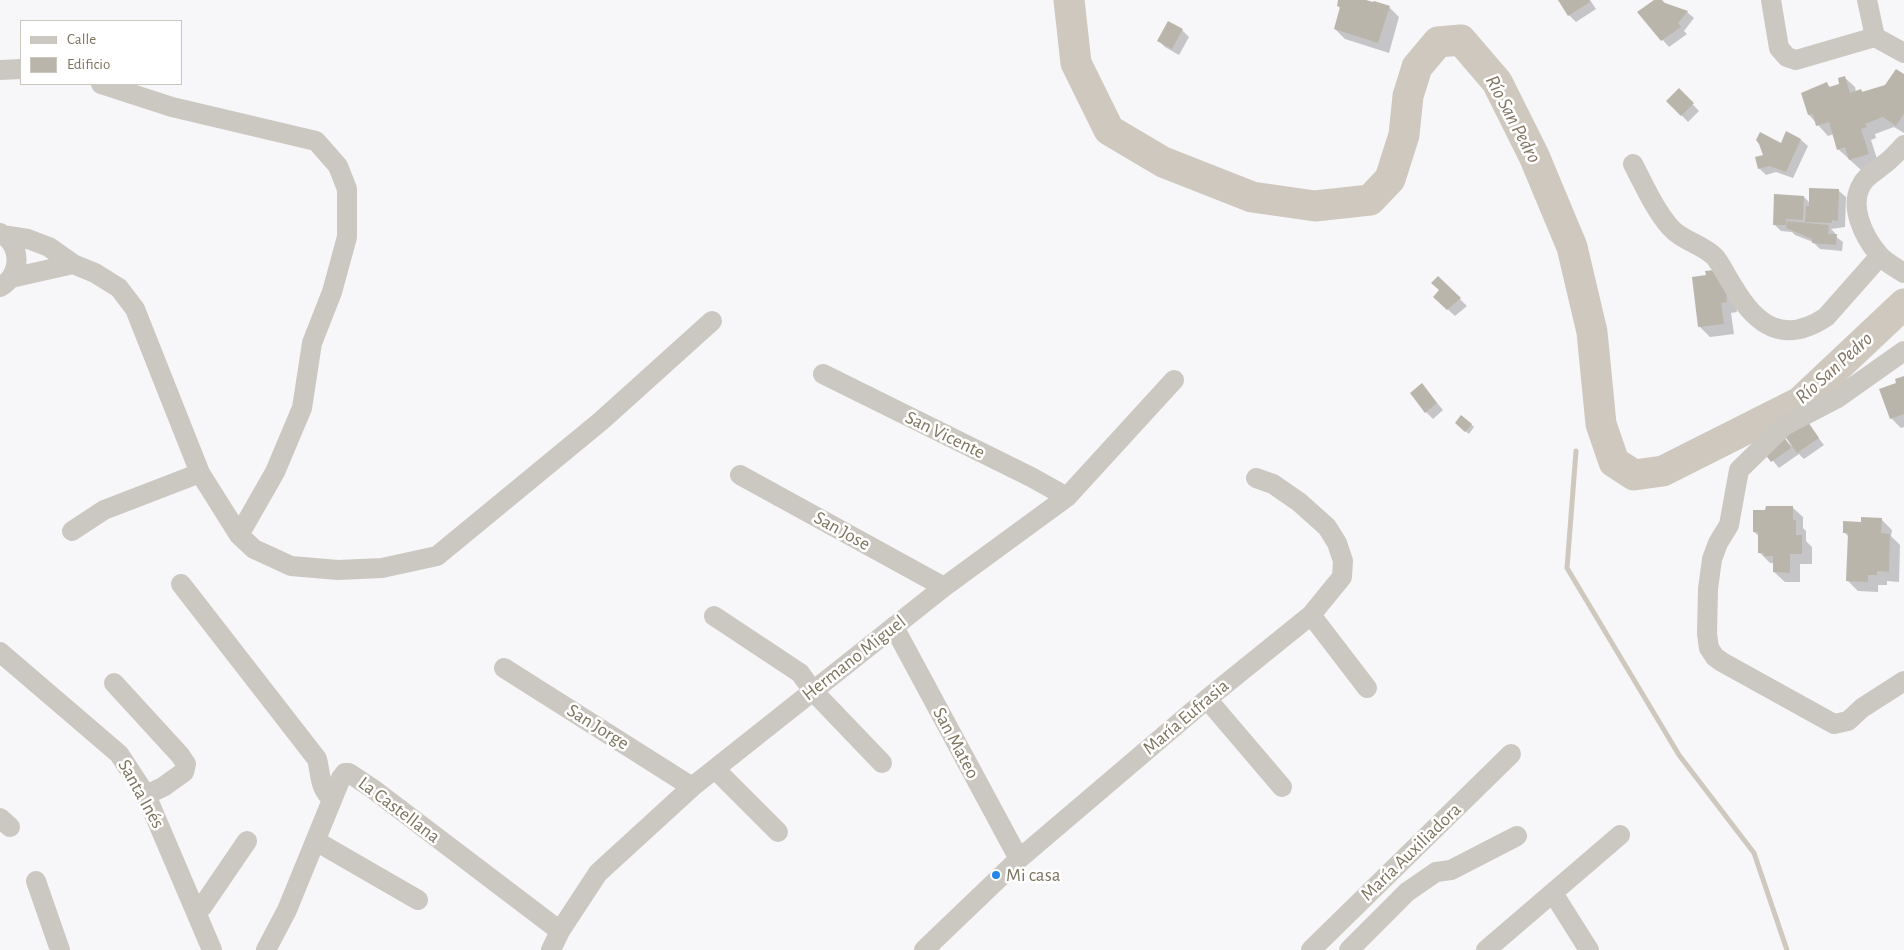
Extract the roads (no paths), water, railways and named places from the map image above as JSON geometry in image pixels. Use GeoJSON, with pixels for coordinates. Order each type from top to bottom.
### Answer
{"type":"FeatureCollection","features":[{"type":"Feature","properties":{"kind":"street"},"geometry":{"type":"LineString","coordinates":[[1771,0],[1779,48],[1787,57],[1796,60],[1875,37],[1904,53]]}},
{"type":"Feature","properties":{"kind":"street"},"geometry":{"type":"LineString","coordinates":[[1867,0],[1875,37]]}},
{"type":"Feature","properties":{"kind":"street"},"geometry":{"type":"LineString","coordinates":[[0,70],[20,69]]}},
{"type":"Feature","properties":{"kind":"street"},"geometry":{"type":"LineString","coordinates":[[104,85],[172,107],[316,141],[338,166],[347,189],[347,237],[332,292],[312,343],[302,408],[275,472],[239,535]]}},
{"type":"Feature","properties":{"kind":"street"},"geometry":{"type":"LineString","coordinates":[[1633,164],[1655,206],[1670,228],[1714,256],[1756,318],[1772,327],[1787,331],[1816,324],[1892,265],[1864,232],[1858,214],[1857,200],[1861,185],[1904,145]]}},
{"type":"Feature","properties":{"kind":"street"},"geometry":{"type":"LineString","coordinates":[[1,234],[28,239],[50,247],[73,264],[95,273],[119,288],[136,309],[200,473],[239,535],[254,549],[291,566],[338,570],[382,568],[438,556],[601,421],[712,321]]}},
{"type":"Feature","properties":{"kind":"street"},"geometry":{"type":"LineString","coordinates":[[1,234],[14,246],[17,254],[17,263],[6,282]]}},
{"type":"Feature","properties":{"kind":"street"},"geometry":{"type":"LineString","coordinates":[[6,282],[73,264]]}},
{"type":"Feature","properties":{"kind":"street"},"geometry":{"type":"LineString","coordinates":[[1904,351],[1836,399],[1784,426],[1739,470],[1728,526],[1718,542],[1712,559],[1708,589],[1707,634],[1709,648],[1715,657],[1722,662],[1834,724],[1848,721],[1862,708],[1904,681]]}},
{"type":"Feature","properties":{"kind":"street","name":"San Vicente"},"geometry":{"type":"LineString","coordinates":[[822,374],[1031,477],[1067,497]]}},
{"type":"Feature","properties":{"kind":"street","name":"Hermano Miguel"},"geometry":{"type":"LineString","coordinates":[[558,943],[598,873],[692,787],[716,770],[944,587],[1067,497],[1174,380]]}},
{"type":"Feature","properties":{"kind":"street"},"geometry":{"type":"LineString","coordinates":[[72,531],[104,510],[200,473]]}},
{"type":"Feature","properties":{"kind":"street","name":"San Jose"},"geometry":{"type":"LineString","coordinates":[[740,476],[944,587]]}},
{"type":"Feature","properties":{"kind":"street","name":"María Eufrasia"},"geometry":{"type":"LineString","coordinates":[[924,950],[1018,860],[1310,615],[1342,577],[1343,561],[1337,543],[1327,527],[1299,502],[1273,484],[1256,478]]}},
{"type":"Feature","properties":{"kind":"street"},"geometry":{"type":"LineString","coordinates":[[181,584],[317,759],[321,783],[325,793],[332,799]]}},
{"type":"Feature","properties":{"kind":"street"},"geometry":{"type":"LineString","coordinates":[[1310,615],[1367,688]]}},
{"type":"Feature","properties":{"kind":"street"},"geometry":{"type":"LineString","coordinates":[[714,616],[800,673],[813,691],[882,763]]}},
{"type":"Feature","properties":{"kind":"street","name":"San Mateo"},"geometry":{"type":"LineString","coordinates":[[894,627],[1018,860]]}},
{"type":"Feature","properties":{"kind":"street","name":"Santa Inés"},"geometry":{"type":"LineString","coordinates":[[0,652],[120,754],[146,795],[212,950]]}},
{"type":"Feature","properties":{"kind":"street","name":"San Jorge"},"geometry":{"type":"LineString","coordinates":[[504,668],[692,787]]}},
{"type":"Feature","properties":{"kind":"street"},"geometry":{"type":"LineString","coordinates":[[114,684],[180,755],[186,764],[184,772],[163,787],[146,795]]}},
{"type":"Feature","properties":{"kind":"street"},"geometry":{"type":"LineString","coordinates":[[1207,700],[1282,787]]}},
{"type":"Feature","properties":{"kind":"street","name":"María Auxiliadora"},"geometry":{"type":"LineString","coordinates":[[1311,950],[1511,754]]}},
{"type":"Feature","properties":{"kind":"street"},"geometry":{"type":"LineString","coordinates":[[716,770],[778,832]]}},
{"type":"Feature","properties":{"kind":"street","name":"La Castellana"},"geometry":{"type":"LineString","coordinates":[[266,950],[287,910],[332,799],[345,773],[350,774],[373,789],[558,943]]}},
{"type":"Feature","properties":{"kind":"street"},"geometry":{"type":"LineString","coordinates":[[1486,950],[1506,943],[1553,892],[1620,835]]}},
{"type":"Feature","properties":{"kind":"street"},"geometry":{"type":"LineString","coordinates":[[1349,950],[1407,892],[1436,872],[1451,870],[1517,836]]}},
{"type":"Feature","properties":{"kind":"street"},"geometry":{"type":"LineString","coordinates":[[316,838],[321,844],[418,900]]}},
{"type":"Feature","properties":{"kind":"street"},"geometry":{"type":"LineString","coordinates":[[196,912],[202,907],[248,841]]}},
{"type":"Feature","properties":{"kind":"street"},"geometry":{"type":"LineString","coordinates":[[1415,848],[1436,872]]}},
{"type":"Feature","properties":{"kind":"street"},"geometry":{"type":"LineString","coordinates":[[36,881],[60,950]]}},
{"type":"Feature","properties":{"kind":"street"},"geometry":{"type":"LineString","coordinates":[[1553,892],[1590,950]]}},
{"type":"Feature","properties":{"kind":"waterway","name":"Río San Pedro"},"geometry":{"type":"LineString","coordinates":[[1069,0],[1076,63],[1109,130],[1163,162],[1252,197],[1315,206],[1370,200],[1390,179],[1404,135],[1408,96],[1417,67],[1438,42],[1461,40],[1497,82],[1534,156],[1572,247],[1592,332],[1601,424],[1614,462],[1634,475],[1663,471],[1800,402],[1904,304]]}},
{"type":"Feature","properties":{"kind":"waterway"},"geometry":{"type":"LineString","coordinates":[[1576,451],[1567,568],[1679,755],[1754,853],[1787,950]]}},
{"type":"Feature","properties":{"kind":"place","name":"Mi casa"},"geometry":{"type":"Point","coordinates":[996,875]}}]}
